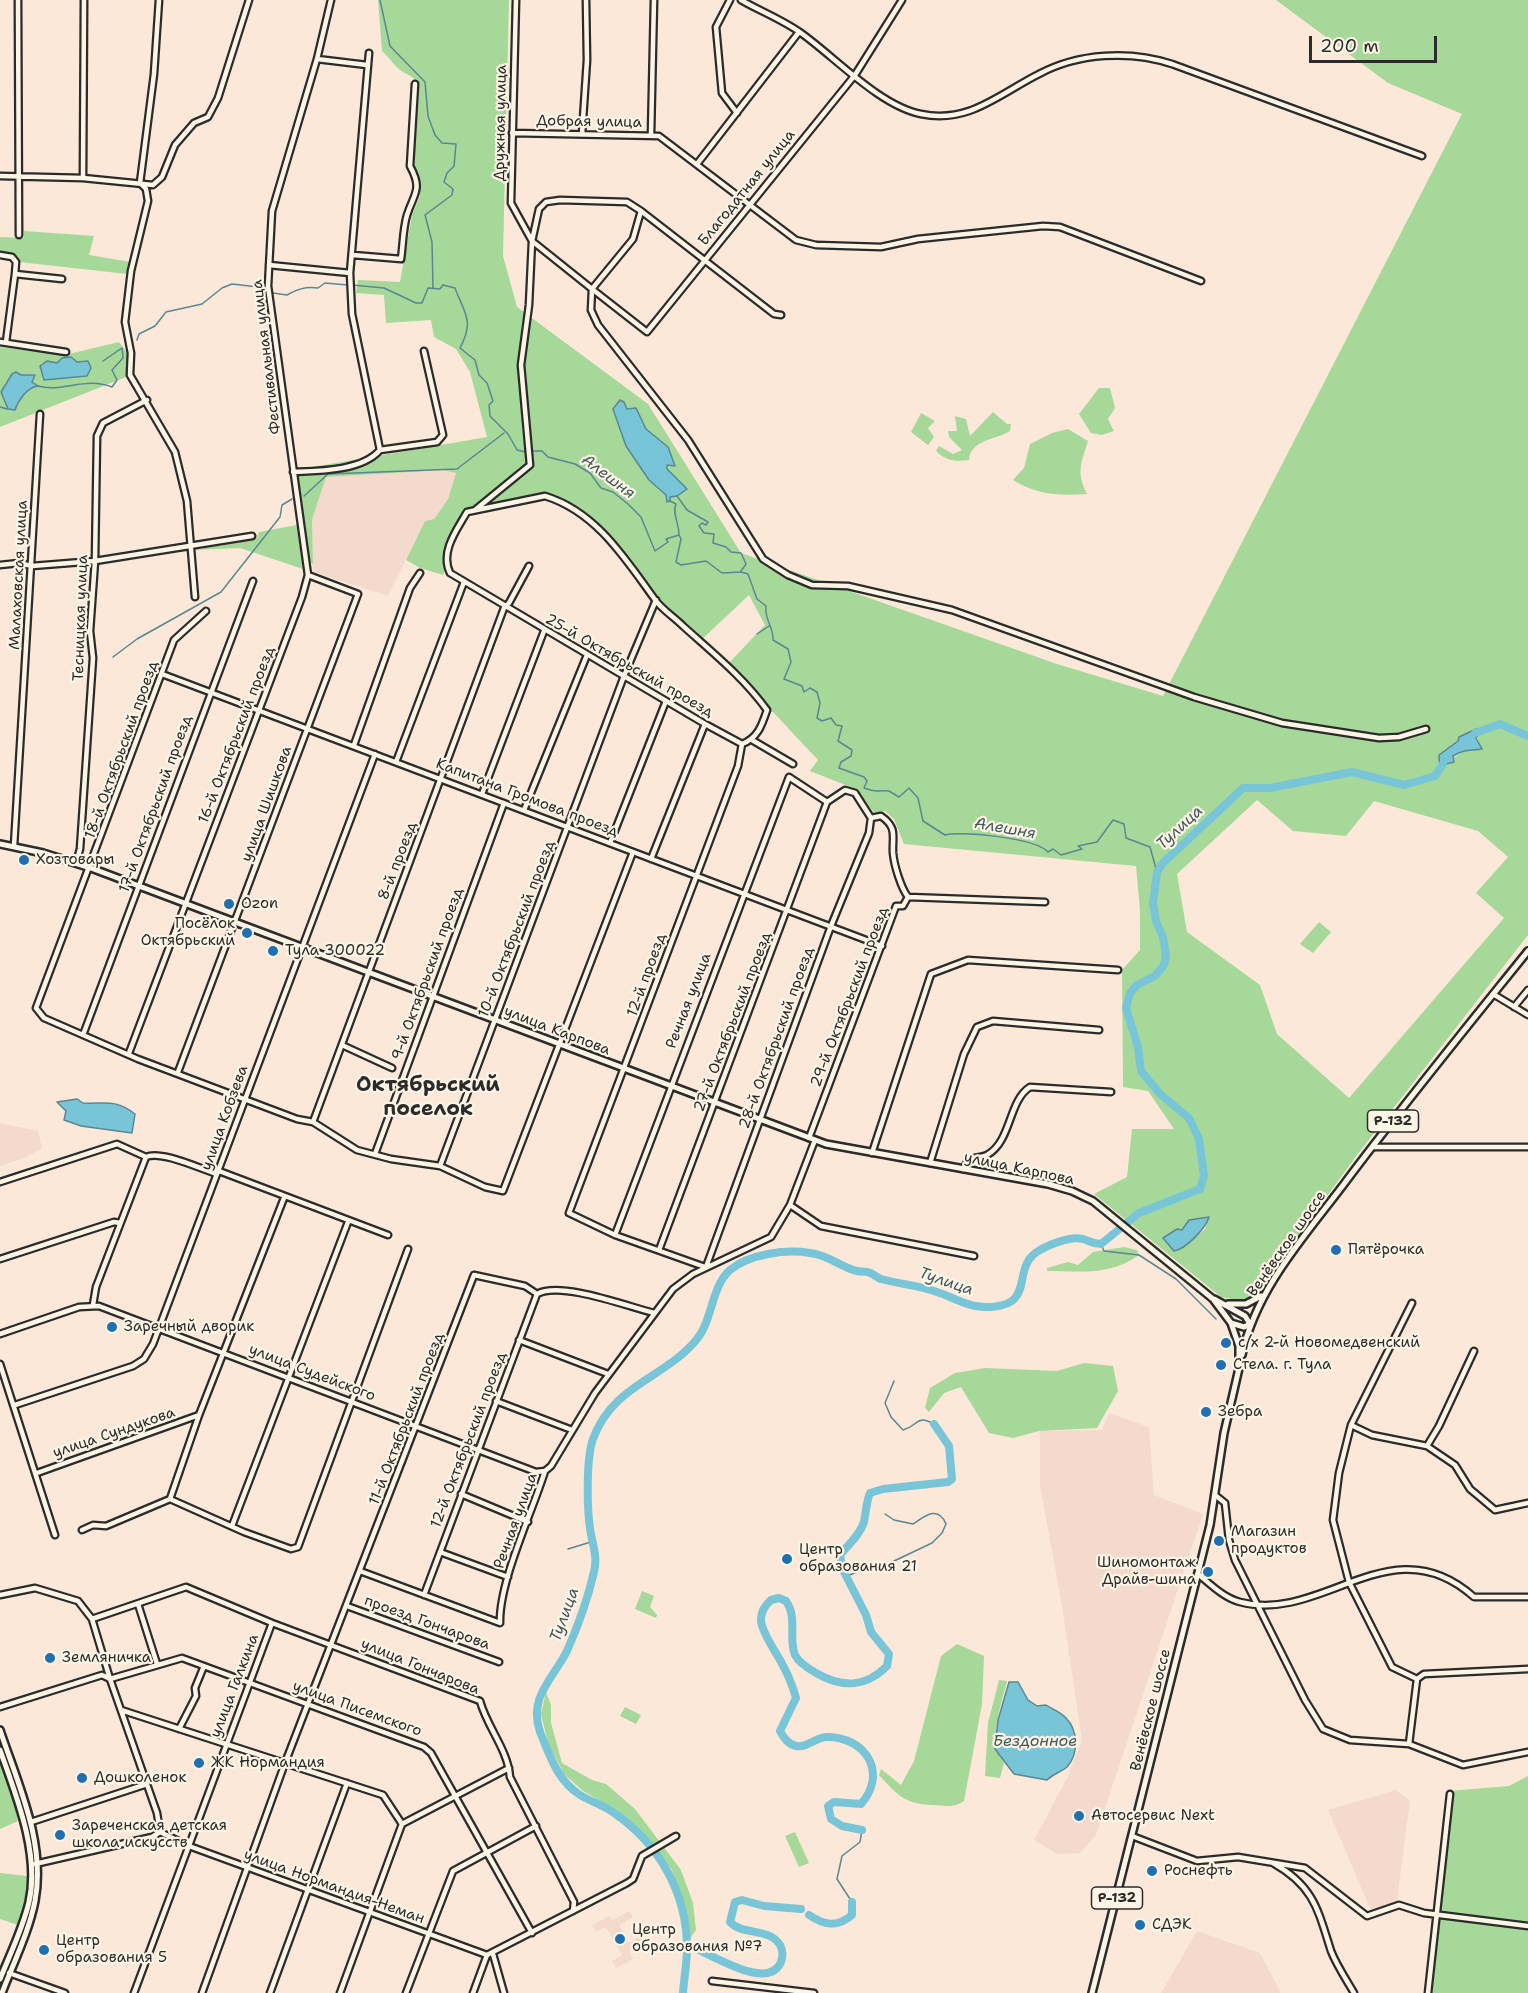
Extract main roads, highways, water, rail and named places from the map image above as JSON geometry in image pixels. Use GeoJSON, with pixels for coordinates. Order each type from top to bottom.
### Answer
{"type":"FeatureCollection","features":[{"type":"Feature","properties":{"kind":"main road","name":"улица Карпова"},"geometry":{"type":"LineString","coordinates":[[0,844],[91,868],[812,1139],[872,1154],[1061,1187],[1083,1195],[1213,1299]]}},
{"type":"Feature","properties":{"kind":"main road","name":"Венёвское шоссе"},"geometry":{"type":"LineString","coordinates":[[1092,1993],[1198,1574],[1215,1495],[1224,1433],[1250,1324],[1263,1295],[1372,1147],[1528,951]]}},
{"type":"Feature","properties":{"kind":"main road"},"geometry":{"type":"LineString","coordinates":[[1222,1303],[1246,1304],[1263,1295]]}},
{"type":"Feature","properties":{"kind":"main road"},"geometry":{"type":"LineString","coordinates":[[1213,1299],[1245,1316],[1250,1324],[1244,1327],[1231,1323]]}},
{"type":"Feature","properties":{"kind":"main road"},"geometry":{"type":"LineString","coordinates":[[1213,1299],[1231,1323],[1239,1346],[1239,1366]]}},
{"type":"Feature","properties":{"kind":"main road"},"geometry":{"type":"LineString","coordinates":[[0,1730],[28,1823],[35,1864],[35,1902],[2,1993]]}},
{"type":"Feature","properties":{"kind":"main road"},"geometry":{"type":"LineString","coordinates":[[0,1750],[28,1823],[30,1898],[2,1966],[0,1979]]}},
{"type":"Feature","properties":{"kind":"main road"},"geometry":{"type":"LineString","coordinates":[[2,1966],[9,1973]]}},
{"type":"Feature","properties":{"kind":"water"},"geometry":{"type":"Polygon","coordinates":[[[71,357],[77,362],[88,361],[91,368],[87,376],[44,380],[40,366],[47,361],[57,363],[62,358],[71,357]]]}},
{"type":"Feature","properties":{"kind":"water"},"geometry":{"type":"Polygon","coordinates":[[[16,372],[21,375],[35,375],[32,382],[38,386],[27,392],[15,410],[8,409],[1,392],[12,374],[16,372]]]}},
{"type":"Feature","properties":{"kind":"water"},"geometry":{"type":"Polygon","coordinates":[[[620,400],[624,402],[627,409],[636,408],[646,429],[668,447],[675,466],[667,465],[667,469],[687,489],[677,496],[670,497],[670,501],[667,502],[666,495],[649,480],[626,446],[613,409],[620,400]]]}},
{"type":"Feature","properties":{"kind":"water"},"geometry":{"type":"Polygon","coordinates":[[[1476,729],[1482,729],[1476,738],[1482,749],[1453,756],[1454,762],[1446,764],[1440,771],[1439,755],[1458,741],[1459,737],[1476,729]]]}},
{"type":"Feature","properties":{"kind":"water"},"geometry":{"type":"Polygon","coordinates":[[[77,1099],[83,1103],[110,1103],[128,1109],[135,1114],[132,1133],[81,1126],[64,1120],[66,1111],[57,1102],[77,1099]]]}},
{"type":"Feature","properties":{"kind":"water"},"geometry":{"type":"Polygon","coordinates":[[[1209,1217],[1195,1237],[1179,1249],[1174,1251],[1163,1238],[1177,1229],[1182,1230],[1189,1220],[1209,1217]]]}},
{"type":"Feature","properties":{"kind":"water","name":"Бездонное"},"geometry":{"type":"Polygon","coordinates":[[[1009,1682],[1018,1682],[1028,1700],[1037,1706],[1046,1705],[1059,1712],[1073,1729],[1075,1749],[1071,1762],[1047,1780],[1014,1774],[995,1749],[998,1720],[1009,1682]]]}},
{"type":"Feature","properties":{"kind":"waterway"},"geometry":{"type":"LineString","coordinates":[[380,0],[390,46],[425,82],[428,116],[435,135],[442,143],[456,144],[454,166],[447,173],[444,182],[453,189],[452,195],[425,215],[432,242],[433,288]]}},
{"type":"Feature","properties":{"kind":"waterway"},"geometry":{"type":"LineString","coordinates":[[273,293],[287,295],[301,289],[318,288],[325,283],[348,285]]}},
{"type":"Feature","properties":{"kind":"waterway"},"geometry":{"type":"LineString","coordinates":[[137,340],[139,334],[155,326],[166,312],[202,304],[222,288],[232,284],[258,287],[265,292]]}},
{"type":"Feature","properties":{"kind":"waterway","name":"Алешня"},"geometry":{"type":"LineString","coordinates":[[352,285],[384,288],[416,303],[422,303],[428,288],[440,289],[443,285],[455,288],[467,323],[467,330],[460,348],[475,360],[479,375],[487,383],[493,401],[489,405],[490,416],[508,434],[517,450],[526,452]]}},
{"type":"Feature","properties":{"kind":"waterway"},"geometry":{"type":"LineString","coordinates":[[103,361],[122,348]]}},
{"type":"Feature","properties":{"kind":"waterway"},"geometry":{"type":"LineString","coordinates":[[38,386],[56,388],[93,383],[112,387],[117,380],[112,370],[123,358],[122,348]]}},
{"type":"Feature","properties":{"kind":"waterway"},"geometry":{"type":"LineString","coordinates":[[0,407],[7,409]]}},
{"type":"Feature","properties":{"kind":"waterway"},"geometry":{"type":"LineString","coordinates":[[304,496],[328,474],[457,469],[504,433]]}},
{"type":"Feature","properties":{"kind":"waterway","name":"Алешня"},"geometry":{"type":"LineString","coordinates":[[533,451],[542,451],[548,457],[575,464],[590,473],[601,488],[613,492],[628,504],[641,517],[655,551],[668,542],[666,539],[679,535],[681,539],[676,562],[681,565],[706,561],[722,573],[748,574],[757,599],[766,606],[766,615],[773,640],[788,649],[791,662],[784,679],[802,686],[804,692],[810,688],[817,692],[820,703],[817,718],[822,721],[831,718],[836,725],[842,726],[838,741],[852,750],[851,756],[841,762],[839,768],[864,777],[867,781],[864,788],[889,791],[899,797],[909,788],[918,798],[923,821],[945,835],[980,835],[1013,839],[1028,842],[1048,852],[1053,849],[1061,855],[1082,849],[1078,846],[1097,842],[1113,820],[1124,824],[1126,838],[1150,847],[1157,872]]}},
{"type":"Feature","properties":{"kind":"waterway"},"geometry":{"type":"LineString","coordinates":[[677,496],[687,510],[708,522],[706,525],[702,523],[699,526],[704,533],[714,534],[713,543],[726,547],[731,552],[741,553],[746,564],[741,571]]}},
{"type":"Feature","properties":{"kind":"waterway"},"geometry":{"type":"LineString","coordinates":[[113,657],[137,639],[221,592],[280,517],[282,505],[292,499]]}},
{"type":"Feature","properties":{"kind":"waterway"},"geometry":{"type":"LineString","coordinates":[[670,501],[676,504],[679,535]]}},
{"type":"Feature","properties":{"kind":"waterway"},"geometry":{"type":"LineString","coordinates":[[757,634],[769,626]]}},
{"type":"Feature","properties":{"kind":"waterway","name":"Тулица"},"geometry":{"type":"LineString","coordinates":[[1475,733],[1500,724],[1528,736]]}},
{"type":"Feature","properties":{"kind":"waterway","name":"Тулица"},"geometry":{"type":"LineString","coordinates":[[683,1993],[687,1954],[686,1928],[676,1889],[667,1872],[657,1855],[630,1825],[610,1810],[580,1795],[565,1782],[551,1759],[537,1720],[540,1698],[567,1651],[594,1572],[595,1555],[588,1508],[588,1471],[593,1439],[602,1421],[627,1393],[670,1363],[697,1339],[724,1277],[730,1270],[747,1260],[779,1252],[817,1254],[881,1279],[930,1290],[972,1305],[985,1307],[1002,1305],[1012,1300],[1018,1293],[1026,1266],[1031,1257],[1040,1250],[1055,1243],[1078,1238],[1101,1244],[1139,1213],[1200,1189],[1204,1176],[1199,1139],[1189,1118],[1161,1095],[1141,1071],[1138,1047],[1126,1008],[1130,993],[1137,985],[1155,976],[1164,965],[1166,955],[1163,937],[1156,921],[1153,904],[1157,872],[1163,863],[1243,788],[1270,788],[1352,772],[1404,785],[1435,776],[1443,764]]}},
{"type":"Feature","properties":{"kind":"waterway"},"geometry":{"type":"LineString","coordinates":[[1101,1244],[1104,1251],[1139,1255],[1176,1279],[1216,1319]]}},
{"type":"Feature","properties":{"kind":"waterway"},"geometry":{"type":"LineString","coordinates":[[894,1381],[885,1403],[891,1417],[903,1430],[920,1420],[934,1424]]}},
{"type":"Feature","properties":{"kind":"waterway"},"geometry":{"type":"LineString","coordinates":[[862,1830],[842,1826],[831,1819],[828,1806],[834,1802],[861,1804],[873,1780],[869,1759],[853,1743],[841,1739],[823,1737],[808,1744],[796,1746],[785,1738],[780,1731],[796,1698],[787,1674],[764,1631],[762,1612],[771,1600],[779,1598],[786,1601],[790,1608],[795,1655],[804,1666],[826,1678],[844,1683],[862,1682],[887,1666],[889,1654],[871,1632],[866,1615],[843,1570],[840,1555],[862,1527],[870,1493],[883,1489],[948,1482],[952,1479],[949,1446],[934,1424]]}},
{"type":"Feature","properties":{"kind":"waterway"},"geometry":{"type":"LineString","coordinates":[[847,1576],[862,1570],[873,1571],[932,1543],[942,1533],[946,1524],[943,1518],[935,1514],[927,1515],[913,1524],[894,1520],[885,1514]]}},
{"type":"Feature","properties":{"kind":"waterway"},"geometry":{"type":"LineString","coordinates":[[568,1549],[594,1541]]}},
{"type":"Feature","properties":{"kind":"waterway"},"geometry":{"type":"LineString","coordinates":[[852,1902],[837,1879],[842,1856],[860,1842],[862,1830]]}},
{"type":"Feature","properties":{"kind":"waterway"},"geometry":{"type":"LineString","coordinates":[[687,1945],[737,1968],[764,1973],[774,1970],[782,1960],[780,1945],[769,1936],[742,1929],[730,1922],[735,1902],[742,1900],[764,1906],[801,1909]]}},
{"type":"Feature","properties":{"kind":"waterway"},"geometry":{"type":"LineString","coordinates":[[809,1915],[825,1923],[841,1922],[852,1915],[852,1902]]}},
{"type":"Feature","properties":{"kind":"place","name":"Хозтовары"},"geometry":{"type":"Point","coordinates":[24,860]}},
{"type":"Feature","properties":{"kind":"place","name":"Ozon"},"geometry":{"type":"Point","coordinates":[229,904]}},
{"type":"Feature","properties":{"kind":"place","name":"Посёлок Октябрьский"},"geometry":{"type":"Point","coordinates":[247,933]}},
{"type":"Feature","properties":{"kind":"place","name":"Тула 300022"},"geometry":{"type":"Point","coordinates":[273,951]}},
{"type":"Feature","properties":{"kind":"place","name":"Пятёрочка"},"geometry":{"type":"Point","coordinates":[1336,1250]}},
{"type":"Feature","properties":{"kind":"place","name":"Заречный дворик"},"geometry":{"type":"Point","coordinates":[112,1327]}},
{"type":"Feature","properties":{"kind":"place","name":"с/х 2-й Новомедвенский"},"geometry":{"type":"Point","coordinates":[1226,1343]}},
{"type":"Feature","properties":{"kind":"place","name":"Стела. г. Тула"},"geometry":{"type":"Point","coordinates":[1221,1365]}},
{"type":"Feature","properties":{"kind":"place","name":"Зебра"},"geometry":{"type":"Point","coordinates":[1206,1412]}},
{"type":"Feature","properties":{"kind":"place","name":"Магазин продуктов"},"geometry":{"type":"Point","coordinates":[1219,1541]}},
{"type":"Feature","properties":{"kind":"place","name":"Центр образования 21"},"geometry":{"type":"Point","coordinates":[787,1559]}},
{"type":"Feature","properties":{"kind":"place","name":"Шиномонтаж Драйв-шина"},"geometry":{"type":"Point","coordinates":[1208,1572]}},
{"type":"Feature","properties":{"kind":"place","name":"Земляничка"},"geometry":{"type":"Point","coordinates":[50,1658]}},
{"type":"Feature","properties":{"kind":"place","name":"ЖК Нормандия"},"geometry":{"type":"Point","coordinates":[199,1763]}},
{"type":"Feature","properties":{"kind":"place","name":"Дошколенок"},"geometry":{"type":"Point","coordinates":[82,1778]}},
{"type":"Feature","properties":{"kind":"place","name":"Автосервис Next"},"geometry":{"type":"Point","coordinates":[1079,1816]}},
{"type":"Feature","properties":{"kind":"place","name":"Зареченская детская школа искусств"},"geometry":{"type":"Point","coordinates":[60,1835]}},
{"type":"Feature","properties":{"kind":"place","name":"Роснефть"},"geometry":{"type":"Point","coordinates":[1152,1871]}},
{"type":"Feature","properties":{"kind":"place","name":"СДЭК"},"geometry":{"type":"Point","coordinates":[1140,1925]}},
{"type":"Feature","properties":{"kind":"place","name":"Центр образования №7"},"geometry":{"type":"Point","coordinates":[620,1939]}},
{"type":"Feature","properties":{"kind":"place","name":"Центр образования 5"},"geometry":{"type":"Point","coordinates":[44,1950]}},
{"type":"Feature","properties":{"kind":"district","name":"Октябрьский поселок"},"geometry":{"type":"Point","coordinates":[428,1098]}}]}
